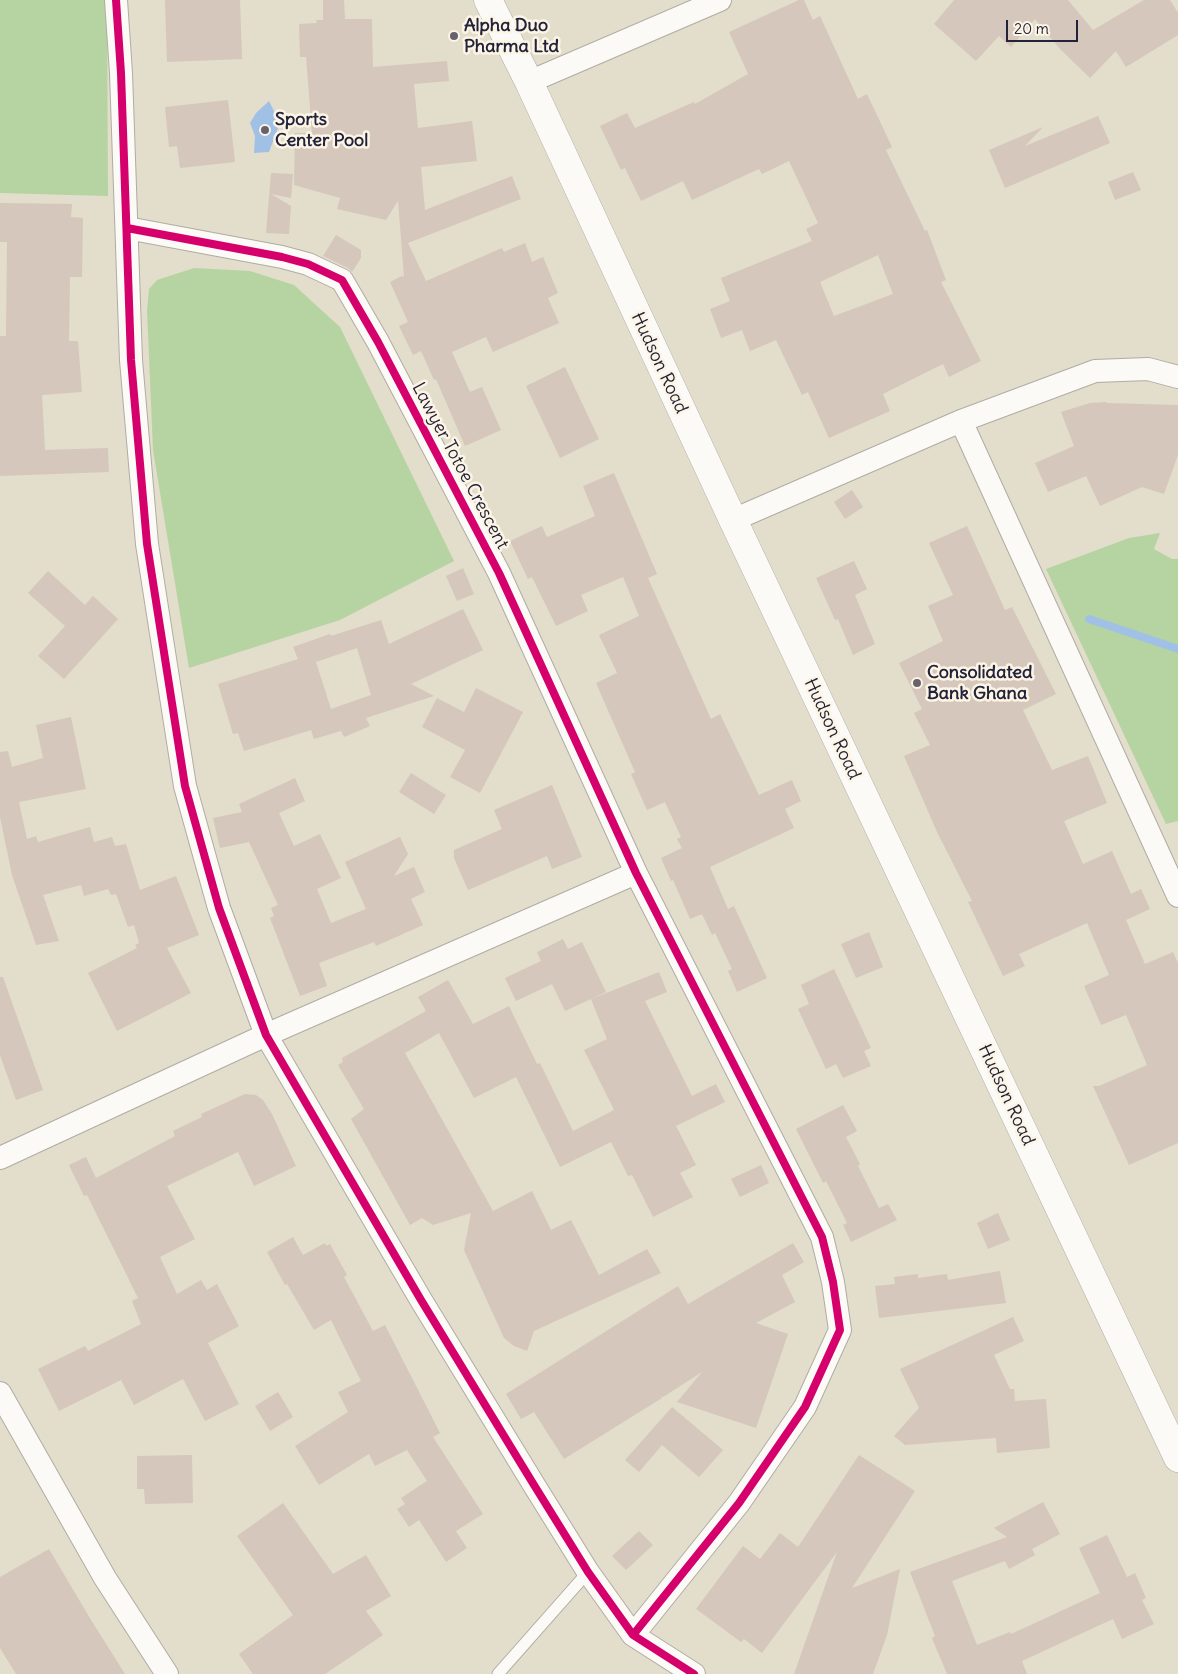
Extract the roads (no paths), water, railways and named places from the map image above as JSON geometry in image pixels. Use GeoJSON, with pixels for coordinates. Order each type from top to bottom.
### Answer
{"type":"FeatureCollection","features":[{"type":"Feature","properties":{"kind":"street"},"geometry":{"type":"LineString","coordinates":[[116,0],[121,72],[131,360],[147,544],[185,786],[219,908],[266,1035],[421,1300],[588,1572],[633,1635],[694,1674]]}},
{"type":"Feature","properties":{"kind":"street","name":"Hudson Road"},"geometry":{"type":"LineString","coordinates":[[488,0],[529,82],[733,520],[1178,1458]]}},
{"type":"Feature","properties":{"kind":"street"},"geometry":{"type":"LineString","coordinates":[[529,82],[720,0]]}},
{"type":"Feature","properties":{"kind":"street","name":"Lawyer Totoe Crescent"},"geometry":{"type":"LineString","coordinates":[[127,228],[282,257],[308,264],[342,280],[378,342],[499,573],[636,873],[822,1237],[840,1330],[805,1407],[739,1503],[633,1635]]}},
{"type":"Feature","properties":{"kind":"street"},"geometry":{"type":"LineString","coordinates":[[733,520],[961,421],[1095,371],[1148,369],[1178,377]]}},
{"type":"Feature","properties":{"kind":"street"},"geometry":{"type":"LineString","coordinates":[[961,421],[1178,896]]}},
{"type":"Feature","properties":{"kind":"street"},"geometry":{"type":"LineString","coordinates":[[0,1158],[266,1035],[636,873]]}},
{"type":"Feature","properties":{"kind":"street"},"geometry":{"type":"LineString","coordinates":[[0,1393],[105,1578],[167,1674]]}},
{"type":"Feature","properties":{"kind":"lane"},"geometry":{"type":"LineString","coordinates":[[498,1674],[588,1572]]}},
{"type":"Feature","properties":{"kind":"water","name":"Sports Center Pool"},"geometry":{"type":"Polygon","coordinates":[[[269,101],[280,123],[269,152],[254,153],[255,136],[250,123],[256,113],[269,101]]]}},
{"type":"Feature","properties":{"kind":"waterway"},"geometry":{"type":"LineString","coordinates":[[1089,619],[1178,649]]}},
{"type":"Feature","properties":{"kind":"place","name":"Alpha Duo Pharma Ltd"},"geometry":{"type":"Point","coordinates":[454,36]}},
{"type":"Feature","properties":{"kind":"place","name":"Sports Center Pool"},"geometry":{"type":"Point","coordinates":[265,130]}},
{"type":"Feature","properties":{"kind":"place","name":"Consolidated Bank Ghana"},"geometry":{"type":"Point","coordinates":[917,683]}}]}
